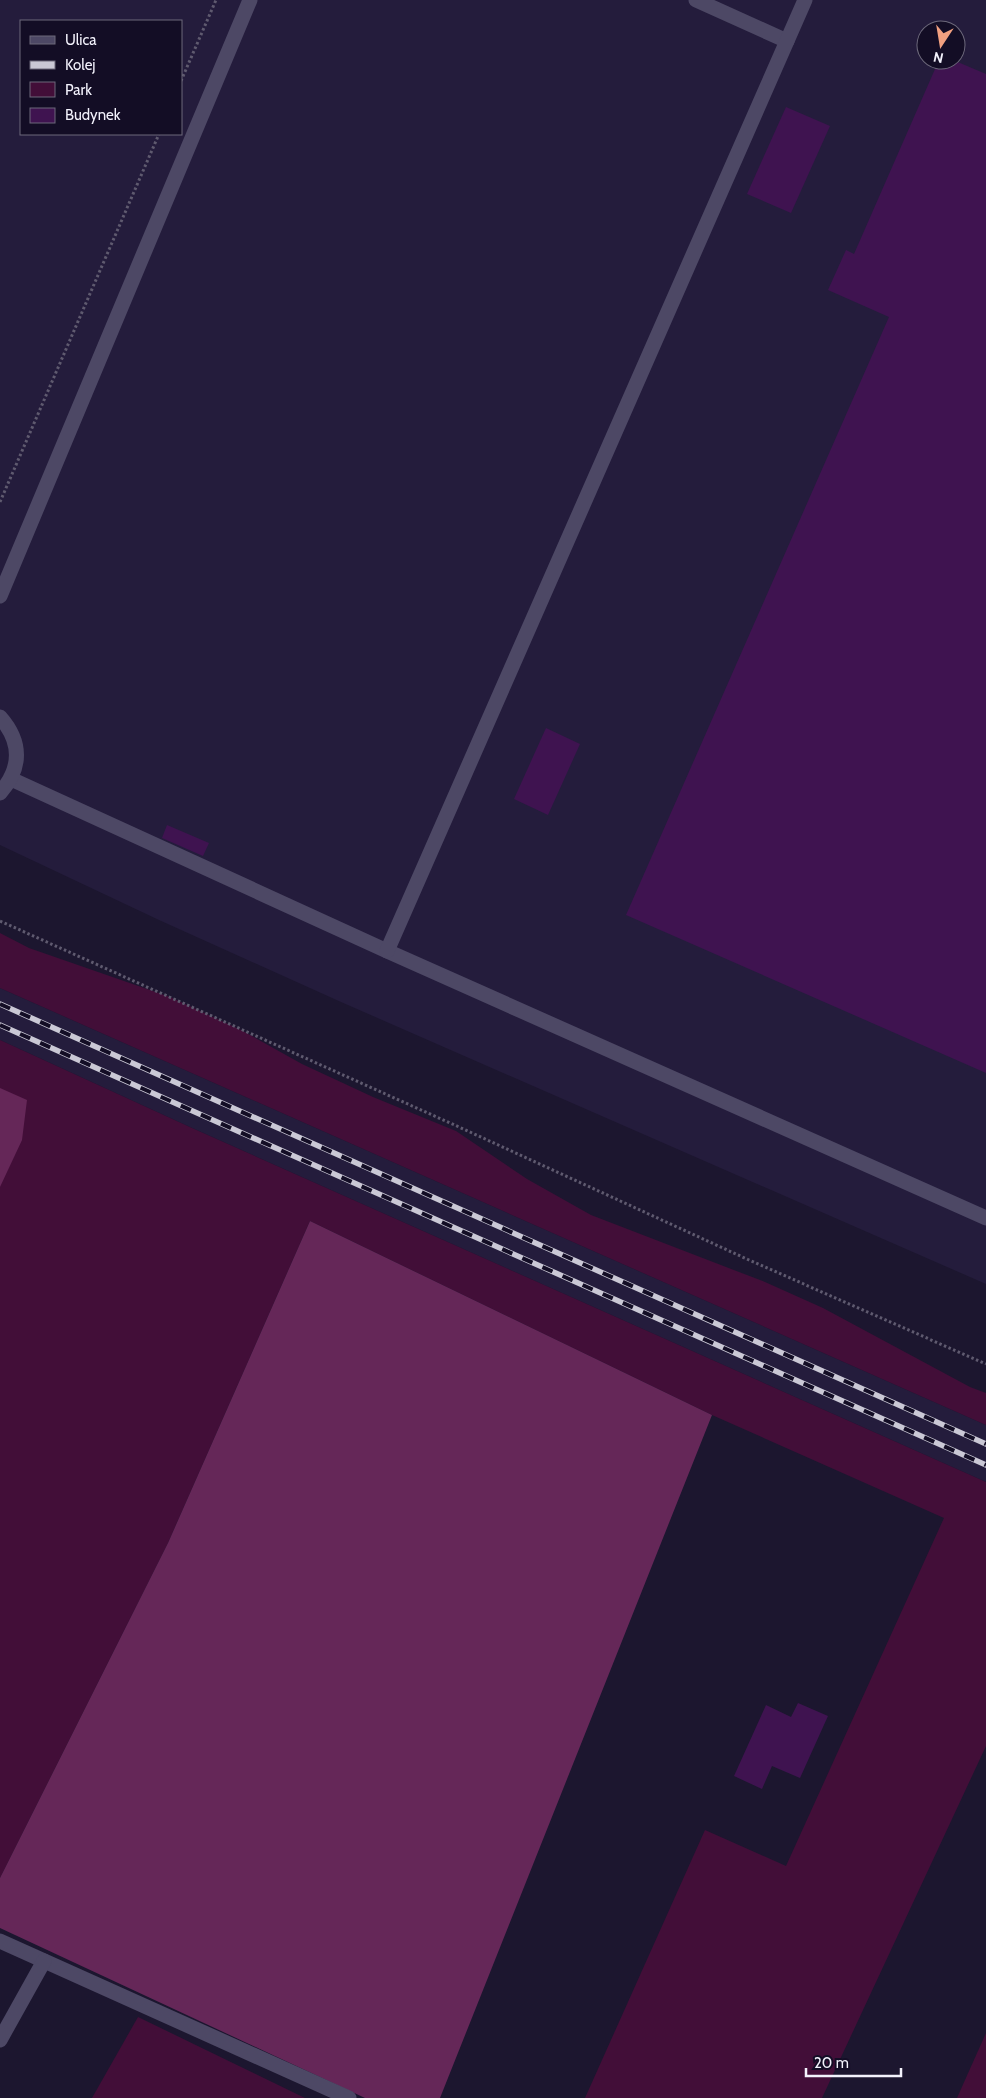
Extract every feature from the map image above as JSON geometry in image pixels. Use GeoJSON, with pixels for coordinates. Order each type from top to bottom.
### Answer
{"type":"FeatureCollection","features":[{"type":"Feature","properties":{"kind":"street"},"geometry":{"type":"LineString","coordinates":[[0,596],[250,0]]}},
{"type":"Feature","properties":{"kind":"street"},"geometry":{"type":"LineString","coordinates":[[696,0],[787,41]]}},
{"type":"Feature","properties":{"kind":"street"},"geometry":{"type":"LineString","coordinates":[[387,951],[805,0]]}},
{"type":"Feature","properties":{"kind":"street"},"geometry":{"type":"LineString","coordinates":[[0,717],[11,731],[16,747],[16,764],[11,779],[0,793]]}},
{"type":"Feature","properties":{"kind":"street"},"geometry":{"type":"LineString","coordinates":[[11,779],[387,951],[986,1218]]}},
{"type":"Feature","properties":{"kind":"street"},"geometry":{"type":"LineString","coordinates":[[0,1942],[349,2098]]}},
{"type":"Feature","properties":{"kind":"street"},"geometry":{"type":"LineString","coordinates":[[0,2040],[44,1961]]}},
{"type":"Feature","properties":{"kind":"path"},"geometry":{"type":"LineString","coordinates":[[182,79],[216,0]]}},
{"type":"Feature","properties":{"kind":"path"},"geometry":{"type":"LineString","coordinates":[[0,502],[159,135]]}},
{"type":"Feature","properties":{"kind":"path"},"geometry":{"type":"LineString","coordinates":[[0,921],[458,1126],[749,1260],[986,1364]]}},
{"type":"Feature","properties":{"kind":"shaded area"},"geometry":{"type":"Polygon","coordinates":[[[0,0],[986,0],[986,1284],[341,1002],[159,920],[0,845],[0,0]]]}},
{"type":"Feature","properties":{"kind":"shaded area"},"geometry":{"type":"Polygon","coordinates":[[[0,988],[986,1425],[986,1482],[192,1128],[0,1040],[0,988]]]}},
{"type":"Feature","properties":{"kind":"shaded area"},"geometry":{"type":"Polygon","coordinates":[[[0,1088],[27,1100],[22,1140],[0,1187],[0,1088]]]}},
{"type":"Feature","properties":{"kind":"shaded area"},"geometry":{"type":"Polygon","coordinates":[[[310,1221],[712,1415],[440,2098],[365,2098],[0,1928],[0,1878],[168,1543],[310,1221]]]}},
{"type":"Feature","properties":{"kind":"green space"},"geometry":{"type":"Polygon","coordinates":[[[0,933],[29,948],[170,997],[241,1030],[302,1064],[373,1097],[456,1131],[527,1179],[591,1215],[765,1282],[823,1308],[970,1387],[986,1393],[986,1425],[0,988],[0,933]]]}},
{"type":"Feature","properties":{"kind":"green space"},"geometry":{"type":"Polygon","coordinates":[[[0,1040],[192,1128],[986,1482],[986,1746],[822,2098],[585,2098],[705,1830],[786,1866],[944,1518],[712,1415],[310,1221],[168,1543],[0,1878],[0,1040]]]}},
{"type":"Feature","properties":{"kind":"green space"},"geometry":{"type":"Polygon","coordinates":[[[138,2017],[305,2098],[92,2098],[138,2017]]]}},
{"type":"Feature","properties":{"kind":"green space"},"geometry":{"type":"Polygon","coordinates":[[[986,2033],[986,2098],[957,2098],[986,2033]]]}},
{"type":"Feature","properties":{"kind":"building"},"geometry":{"type":"Polygon","coordinates":[[[966,66],[986,74],[986,1073],[626,915],[889,317],[828,290],[846,250],[854,254],[935,70],[966,70],[966,66]]]}},
{"type":"Feature","properties":{"kind":"building"},"geometry":{"type":"Polygon","coordinates":[[[786,107],[830,126],[791,213],[747,194],[786,107]]]}},
{"type":"Feature","properties":{"kind":"building"},"geometry":{"type":"Polygon","coordinates":[[[546,728],[580,744],[548,815],[514,799],[546,728]]]}},
{"type":"Feature","properties":{"kind":"building"},"geometry":{"type":"Polygon","coordinates":[[[167,825],[209,843],[203,856],[162,838],[167,825]]]}},
{"type":"Feature","properties":{"kind":"building"},"geometry":{"type":"Polygon","coordinates":[[[798,1703],[828,1716],[800,1778],[772,1766],[762,1789],[734,1776],[766,1705],[791,1717],[798,1703]]]}},
{"type":"Feature","properties":{"kind":"railway"},"geometry":{"type":"LineString","coordinates":[[0,1004],[986,1444]]}},
{"type":"Feature","properties":{"kind":"railway"},"geometry":{"type":"LineString","coordinates":[[0,1025],[986,1465]]}}]}
